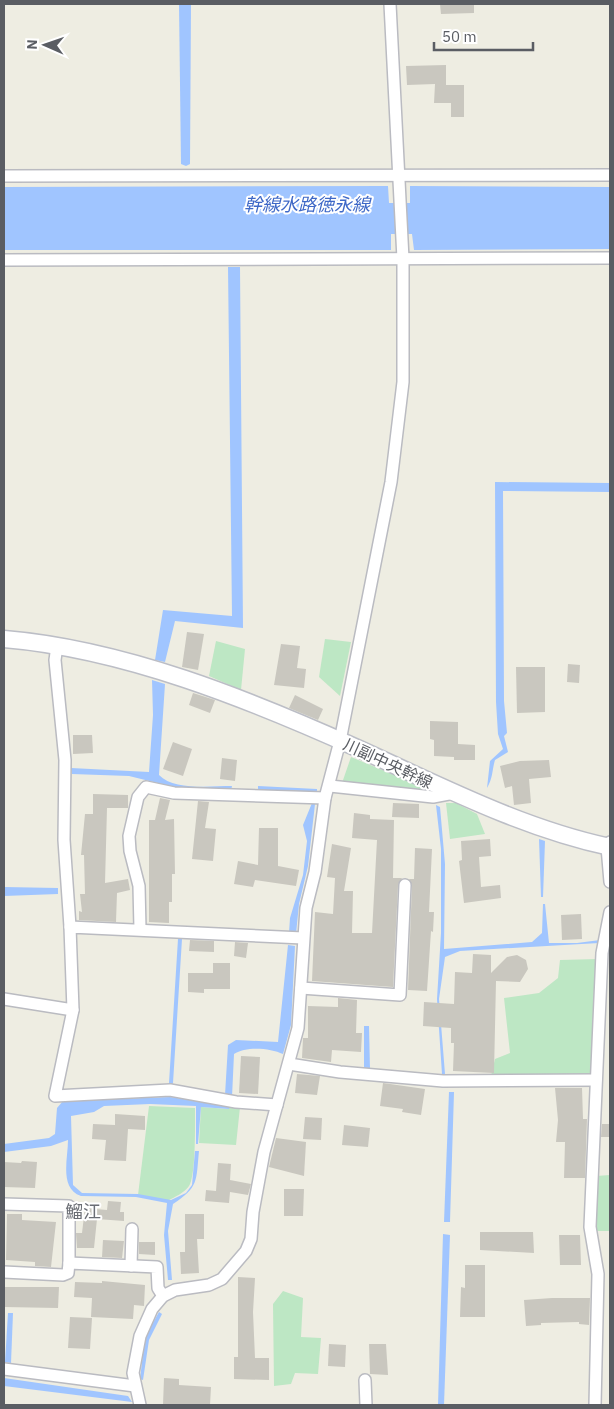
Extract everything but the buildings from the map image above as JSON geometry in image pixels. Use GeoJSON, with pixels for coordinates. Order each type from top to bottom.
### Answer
{"type":"FeatureCollection","features":[{"type":"Feature","properties":{"kind":"street"},"geometry":{"type":"LineString","coordinates":[[140,1405],[134,1386],[133,1373],[140,1336],[152,1309],[163,1296],[175,1290],[209,1285],[222,1279],[246,1251],[251,1239],[254,1204],[264,1152],[298,1028],[303,938],[325,798],[330,786],[340,741],[391,482],[403,382],[403,259],[390,4]]}},
{"type":"Feature","properties":{"kind":"street"},"geometry":{"type":"LineString","coordinates":[[4,176],[610,175]]}},
{"type":"Feature","properties":{"kind":"street"},"geometry":{"type":"LineString","coordinates":[[4,260],[610,258]]}},
{"type":"Feature","properties":{"kind":"street"},"geometry":{"type":"LineString","coordinates":[[4,639],[57,646],[56,660],[65,760],[64,840],[73,1010],[55,1096],[170,1090],[236,1102],[277,1105]]}},
{"type":"Feature","properties":{"kind":"street","name":"川副中央幹線"},"geometry":{"type":"LineString","coordinates":[[57,646],[168,674],[238,698],[340,741],[454,793],[551,831],[609,845]]}},
{"type":"Feature","properties":{"kind":"street"},"geometry":{"type":"LineString","coordinates":[[330,786],[433,797],[454,793]]}},
{"type":"Feature","properties":{"kind":"street"},"geometry":{"type":"LineString","coordinates":[[140,929],[140,893],[130,851],[129,836],[138,797],[146,787],[174,793],[325,798]]}},
{"type":"Feature","properties":{"kind":"street"},"geometry":{"type":"LineString","coordinates":[[609,845],[610,882]]}},
{"type":"Feature","properties":{"kind":"street"},"geometry":{"type":"LineString","coordinates":[[301,988],[400,995],[405,885]]}},
{"type":"Feature","properties":{"kind":"street"},"geometry":{"type":"LineString","coordinates":[[595,1405],[598,1274],[590,1227],[602,953],[610,912]]}},
{"type":"Feature","properties":{"kind":"street"},"geometry":{"type":"LineString","coordinates":[[70,927],[303,938]]}},
{"type":"Feature","properties":{"kind":"street"},"geometry":{"type":"LineString","coordinates":[[4,1000],[73,1010]]}},
{"type":"Feature","properties":{"kind":"street"},"geometry":{"type":"LineString","coordinates":[[289,1064],[340,1072],[443,1080],[596,1080]]}},
{"type":"Feature","properties":{"kind":"street"},"geometry":{"type":"LineString","coordinates":[[4,1204],[69,1206],[68,1272],[63,1275],[4,1272]]}},
{"type":"Feature","properties":{"kind":"street"},"geometry":{"type":"LineString","coordinates":[[131,1266],[132,1229]]}},
{"type":"Feature","properties":{"kind":"street"},"geometry":{"type":"LineString","coordinates":[[69,1263],[156,1268],[158,1288],[163,1296]]}},
{"type":"Feature","properties":{"kind":"street"},"geometry":{"type":"LineString","coordinates":[[4,1373],[134,1386]]}},
{"type":"Feature","properties":{"kind":"street"},"geometry":{"type":"LineString","coordinates":[[365,1380],[366,1405]]}},
{"type":"Feature","properties":{"kind":"green space"},"geometry":{"type":"Polygon","coordinates":[[[325,639],[351,642],[340,696],[319,677],[325,639]]]}},
{"type":"Feature","properties":{"kind":"green space"},"geometry":{"type":"Polygon","coordinates":[[[216,641],[245,649],[241,690],[209,676],[216,641]]]}},
{"type":"Feature","properties":{"kind":"green space"},"geometry":{"type":"Polygon","coordinates":[[[351,757],[426,788],[427,794],[342,783],[351,757]]]}},
{"type":"Feature","properties":{"kind":"green space"},"geometry":{"type":"Polygon","coordinates":[[[446,803],[456,803],[477,814],[485,834],[450,839],[446,803]]]}},
{"type":"Feature","properties":{"kind":"green space"},"geometry":{"type":"Polygon","coordinates":[[[598,959],[592,1076],[491,1076],[495,1059],[510,1053],[504,998],[539,993],[558,978],[560,960],[598,959]]]}},
{"type":"Feature","properties":{"kind":"green space"},"geometry":{"type":"Polygon","coordinates":[[[149,1106],[195,1108],[195,1149],[191,1180],[185,1191],[167,1201],[138,1195],[149,1106]]]}},
{"type":"Feature","properties":{"kind":"green space"},"geometry":{"type":"Polygon","coordinates":[[[230,1106],[240,1107],[236,1145],[199,1143],[201,1107],[228,1109],[230,1106]]]}},
{"type":"Feature","properties":{"kind":"green space"},"geometry":{"type":"Polygon","coordinates":[[[610,1175],[610,1231],[594,1231],[596,1176],[610,1175]]]}},
{"type":"Feature","properties":{"kind":"green space"},"geometry":{"type":"Polygon","coordinates":[[[283,1291],[303,1298],[301,1337],[321,1338],[318,1374],[295,1373],[291,1384],[274,1386],[273,1304],[283,1291]]]}},
{"type":"Feature","properties":{"kind":"water"},"geometry":{"type":"Polygon","coordinates":[[[179,4],[191,4],[190,164],[186,166],[181,164],[179,4]]]}},
{"type":"Feature","properties":{"kind":"water","name":"幹線水路徳永線"},"geometry":{"type":"Polygon","coordinates":[[[388,186],[389,203],[410,203],[410,186],[610,187],[610,249],[414,250],[412,234],[391,234],[391,250],[4,250],[4,187],[388,186]]]}},
{"type":"Feature","properties":{"kind":"water"},"geometry":{"type":"Polygon","coordinates":[[[228,267],[240,267],[243,628],[175,621],[165,662],[155,660],[163,610],[232,616],[228,267]]]}},
{"type":"Feature","properties":{"kind":"water"},"geometry":{"type":"Polygon","coordinates":[[[495,482],[610,483],[610,492],[503,491],[504,701],[507,733],[504,736],[508,752],[495,760],[487,788],[490,761],[503,749],[498,734],[496,702],[495,482]]]}},
{"type":"Feature","properties":{"kind":"water"},"geometry":{"type":"Polygon","coordinates":[[[152,680],[165,684],[159,775],[166,780],[183,786],[232,786],[231,791],[178,788],[129,776],[72,774],[71,768],[149,772],[153,715],[152,680]]]}},
{"type":"Feature","properties":{"kind":"water"},"geometry":{"type":"Polygon","coordinates":[[[258,786],[317,789],[317,794],[258,791],[258,786]]]}},
{"type":"Feature","properties":{"kind":"water"},"geometry":{"type":"Polygon","coordinates":[[[312,803],[315,804],[308,866],[299,904],[296,934],[289,933],[290,918],[303,875],[307,841],[303,825],[312,803]]]}},
{"type":"Feature","properties":{"kind":"water"},"geometry":{"type":"Polygon","coordinates":[[[436,805],[440,807],[445,864],[444,949],[532,942],[542,933],[543,904],[545,904],[549,943],[577,943],[600,940],[599,943],[460,951],[445,957],[439,999],[445,1074],[442,1074],[437,999],[441,933],[441,849],[436,805]]]}},
{"type":"Feature","properties":{"kind":"water"},"geometry":{"type":"Polygon","coordinates":[[[539,839],[545,841],[543,897],[541,897],[539,839]]]}},
{"type":"Feature","properties":{"kind":"water"},"geometry":{"type":"Polygon","coordinates":[[[4,887],[58,888],[58,894],[4,896],[4,887]]]}},
{"type":"Feature","properties":{"kind":"water"},"geometry":{"type":"Polygon","coordinates":[[[288,945],[295,946],[291,1025],[283,1054],[272,1050],[258,1049],[239,1051],[234,1054],[232,1097],[225,1095],[228,1045],[236,1040],[278,1042],[288,945]]]}},
{"type":"Feature","properties":{"kind":"water"},"geometry":{"type":"Polygon","coordinates":[[[364,1026],[369,1026],[370,1070],[364,1070],[364,1026]]]}},
{"type":"Feature","properties":{"kind":"water"},"geometry":{"type":"Polygon","coordinates":[[[449,1092],[454,1092],[450,1222],[444,1222],[449,1092]]]}},
{"type":"Feature","properties":{"kind":"water"},"geometry":{"type":"Polygon","coordinates":[[[170,1097],[230,1106],[229,1109],[201,1107],[198,1144],[196,1144],[196,1106],[150,1104],[104,1106],[94,1112],[71,1116],[73,1185],[82,1193],[138,1194],[171,1200],[186,1193],[192,1185],[195,1151],[199,1151],[195,1182],[188,1193],[173,1204],[168,1231],[172,1280],[168,1280],[164,1235],[167,1203],[136,1197],[81,1196],[74,1192],[67,1180],[66,1172],[68,1140],[51,1146],[4,1152],[4,1144],[49,1138],[55,1134],[57,1108],[63,1101],[170,1097]]]}},
{"type":"Feature","properties":{"kind":"water"},"geometry":{"type":"Polygon","coordinates":[[[443,1234],[450,1235],[444,1405],[438,1405],[443,1234]]]}},
{"type":"Feature","properties":{"kind":"water"},"geometry":{"type":"Polygon","coordinates":[[[159,1312],[162,1314],[149,1340],[143,1380],[140,1379],[145,1337],[159,1312]]]}},
{"type":"Feature","properties":{"kind":"water"},"geometry":{"type":"Polygon","coordinates":[[[8,1313],[13,1313],[11,1363],[5,1362],[8,1313]]]}},
{"type":"Feature","properties":{"kind":"water"},"geometry":{"type":"Polygon","coordinates":[[[4,1378],[128,1396],[132,1402],[4,1386],[4,1378]]]}},
{"type":"Feature","properties":{"kind":"waterway"},"geometry":{"type":"LineString","coordinates":[[171,1083],[180,939]]}},
{"type":"Feature","properties":{"kind":"district","name":"鰡江"},"geometry":{"type":"Point","coordinates":[83,1211]}}]}
